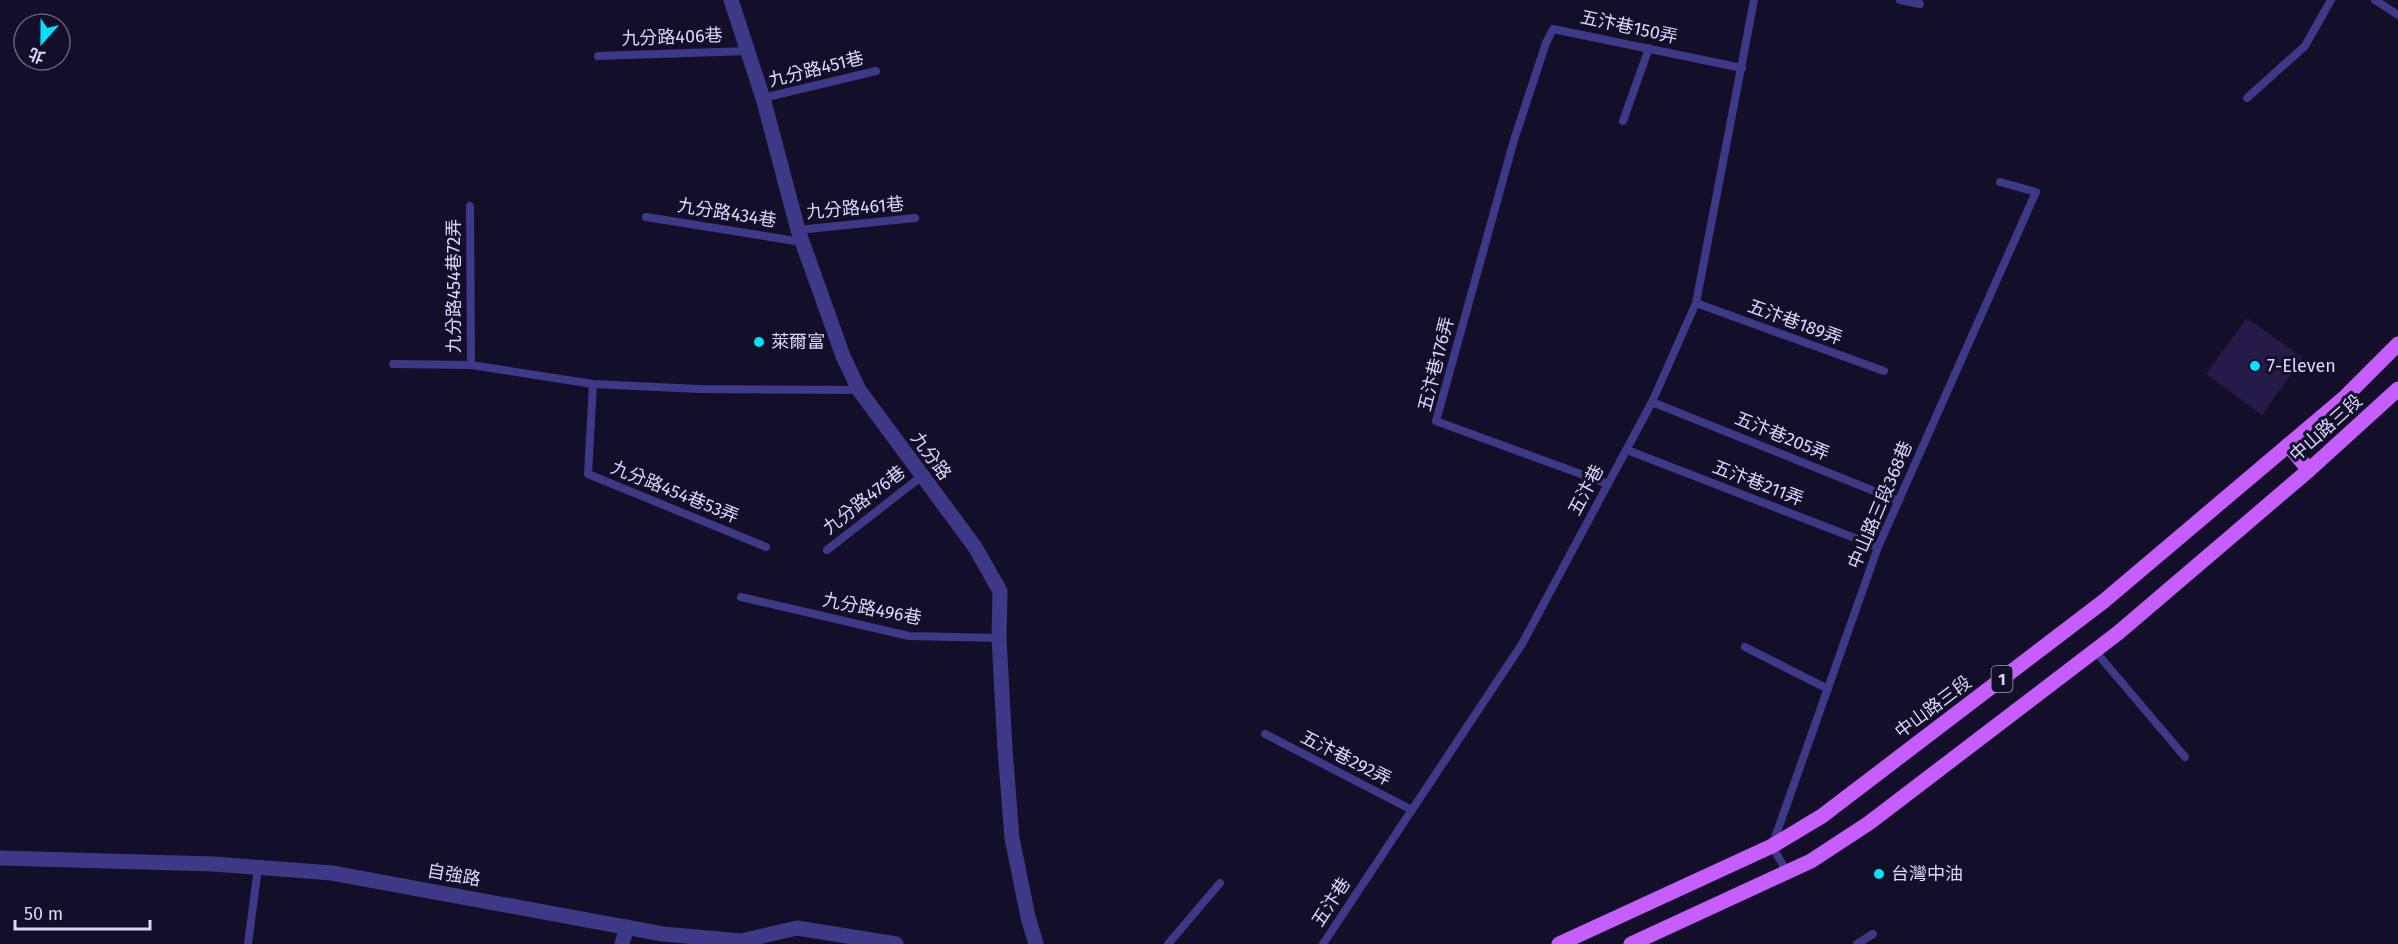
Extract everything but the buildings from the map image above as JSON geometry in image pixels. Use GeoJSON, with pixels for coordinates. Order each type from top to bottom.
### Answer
{"type":"FeatureCollection","features":[{"type":"Feature","properties":{"kind":"main road","name":"中山路三段"},"geometry":{"type":"LineString","coordinates":[[1558,944],[1772,846],[1822,816],[2104,600],[2344,398],[2398,344]]}},
{"type":"Feature","properties":{"kind":"main road","name":"中山路三段"},"geometry":{"type":"LineString","coordinates":[[1631,944],[1811,861],[1869,823],[2095,651],[2309,470],[2398,389]]}},
{"type":"Feature","properties":{"kind":"main road"},"geometry":{"type":"LineString","coordinates":[[2288,445],[2309,470]]}},
{"type":"Feature","properties":{"kind":"street","name":"九分路"},"geometry":{"type":"LineString","coordinates":[[731,0],[763,98],[801,236],[843,356],[858,390],[975,547],[1000,591],[999,638],[1012,838],[1028,917],[1036,944]]}},
{"type":"Feature","properties":{"kind":"street","name":"自強路"},"geometry":{"type":"LineString","coordinates":[[0,858],[214,864],[332,873],[663,934],[741,941],[797,928],[896,944]]}},
{"type":"Feature","properties":{"kind":"street"},"geometry":{"type":"LineString","coordinates":[[622,944],[627,927]]}},
{"type":"Feature","properties":{"kind":"lane","name":"五汴巷"},"geometry":{"type":"LineString","coordinates":[[1323,944],[1522,644],[1652,402],[1696,303],[1743,68],[1754,0]]}},
{"type":"Feature","properties":{"kind":"lane"},"geometry":{"type":"LineString","coordinates":[[1900,0],[1920,4]]}},
{"type":"Feature","properties":{"kind":"lane"},"geometry":{"type":"LineString","coordinates":[[2247,98],[2305,46],[2331,0]]}},
{"type":"Feature","properties":{"kind":"lane"},"geometry":{"type":"LineString","coordinates":[[2376,0],[2398,15]]}},
{"type":"Feature","properties":{"kind":"lane","name":"五汴巷150弄"},"geometry":{"type":"LineString","coordinates":[[1514,140],[1553,28],[1743,68]]}},
{"type":"Feature","properties":{"kind":"lane"},"geometry":{"type":"LineString","coordinates":[[1623,121],[1649,48]]}},
{"type":"Feature","properties":{"kind":"lane","name":"九分路406巷"},"geometry":{"type":"LineString","coordinates":[[598,56],[748,51]]}},
{"type":"Feature","properties":{"kind":"lane","name":"九分路451巷"},"geometry":{"type":"LineString","coordinates":[[763,98],[876,71]]}},
{"type":"Feature","properties":{"kind":"lane","name":"五汴巷176弄"},"geometry":{"type":"LineString","coordinates":[[1514,140],[1436,421],[1608,484]]}},
{"type":"Feature","properties":{"kind":"lane","name":"中山路三段368巷"},"geometry":{"type":"LineString","coordinates":[[1772,846],[1878,547],[2036,192],[2000,182]]}},
{"type":"Feature","properties":{"kind":"lane","name":"九分路454巷72弄"},"geometry":{"type":"LineString","coordinates":[[470,206],[471,365]]}},
{"type":"Feature","properties":{"kind":"lane","name":"九分路434巷"},"geometry":{"type":"LineString","coordinates":[[646,217],[801,236]]}},
{"type":"Feature","properties":{"kind":"lane","name":"九分路461巷"},"geometry":{"type":"LineString","coordinates":[[801,236],[915,218]]}},
{"type":"Feature","properties":{"kind":"lane","name":"五汴巷189弄"},"geometry":{"type":"LineString","coordinates":[[1696,303],[1884,371]]}},
{"type":"Feature","properties":{"kind":"lane"},"geometry":{"type":"LineString","coordinates":[[393,364],[471,365],[593,384],[699,389],[858,390]]}},
{"type":"Feature","properties":{"kind":"lane","name":"九分路454巷53弄"},"geometry":{"type":"LineString","coordinates":[[593,384],[588,474],[766,547]]}},
{"type":"Feature","properties":{"kind":"lane","name":"五汴巷205弄"},"geometry":{"type":"LineString","coordinates":[[1652,402],[1899,501]]}},
{"type":"Feature","properties":{"kind":"lane","name":"五汴巷211弄"},"geometry":{"type":"LineString","coordinates":[[1627,450],[1878,547]]}},
{"type":"Feature","properties":{"kind":"lane","name":"九分路476巷"},"geometry":{"type":"LineString","coordinates":[[826,550],[922,476]]}},
{"type":"Feature","properties":{"kind":"lane","name":"九分路496巷"},"geometry":{"type":"LineString","coordinates":[[741,597],[909,636],[999,638]]}},
{"type":"Feature","properties":{"kind":"lane"},"geometry":{"type":"LineString","coordinates":[[1745,647],[1828,689]]}},
{"type":"Feature","properties":{"kind":"lane"},"geometry":{"type":"LineString","coordinates":[[2095,651],[2185,757]]}},
{"type":"Feature","properties":{"kind":"lane","name":"五汴巷292弄"},"geometry":{"type":"LineString","coordinates":[[1265,734],[1412,810]]}},
{"type":"Feature","properties":{"kind":"lane"},"geometry":{"type":"LineString","coordinates":[[1772,846],[1787,872]]}},
{"type":"Feature","properties":{"kind":"lane"},"geometry":{"type":"LineString","coordinates":[[248,944],[258,868]]}},
{"type":"Feature","properties":{"kind":"lane"},"geometry":{"type":"LineString","coordinates":[[1168,944],[1220,883]]}},
{"type":"Feature","properties":{"kind":"lane"},"geometry":{"type":"LineString","coordinates":[[1857,944],[1873,934]]}},
{"type":"Feature","properties":{"kind":"place","name":"萊爾富"},"geometry":{"type":"Point","coordinates":[759,342]}},
{"type":"Feature","properties":{"kind":"place","name":"7-Eleven"},"geometry":{"type":"Point","coordinates":[2255,366]}},
{"type":"Feature","properties":{"kind":"place","name":"台灣中油"},"geometry":{"type":"Point","coordinates":[1879,874]}}]}
